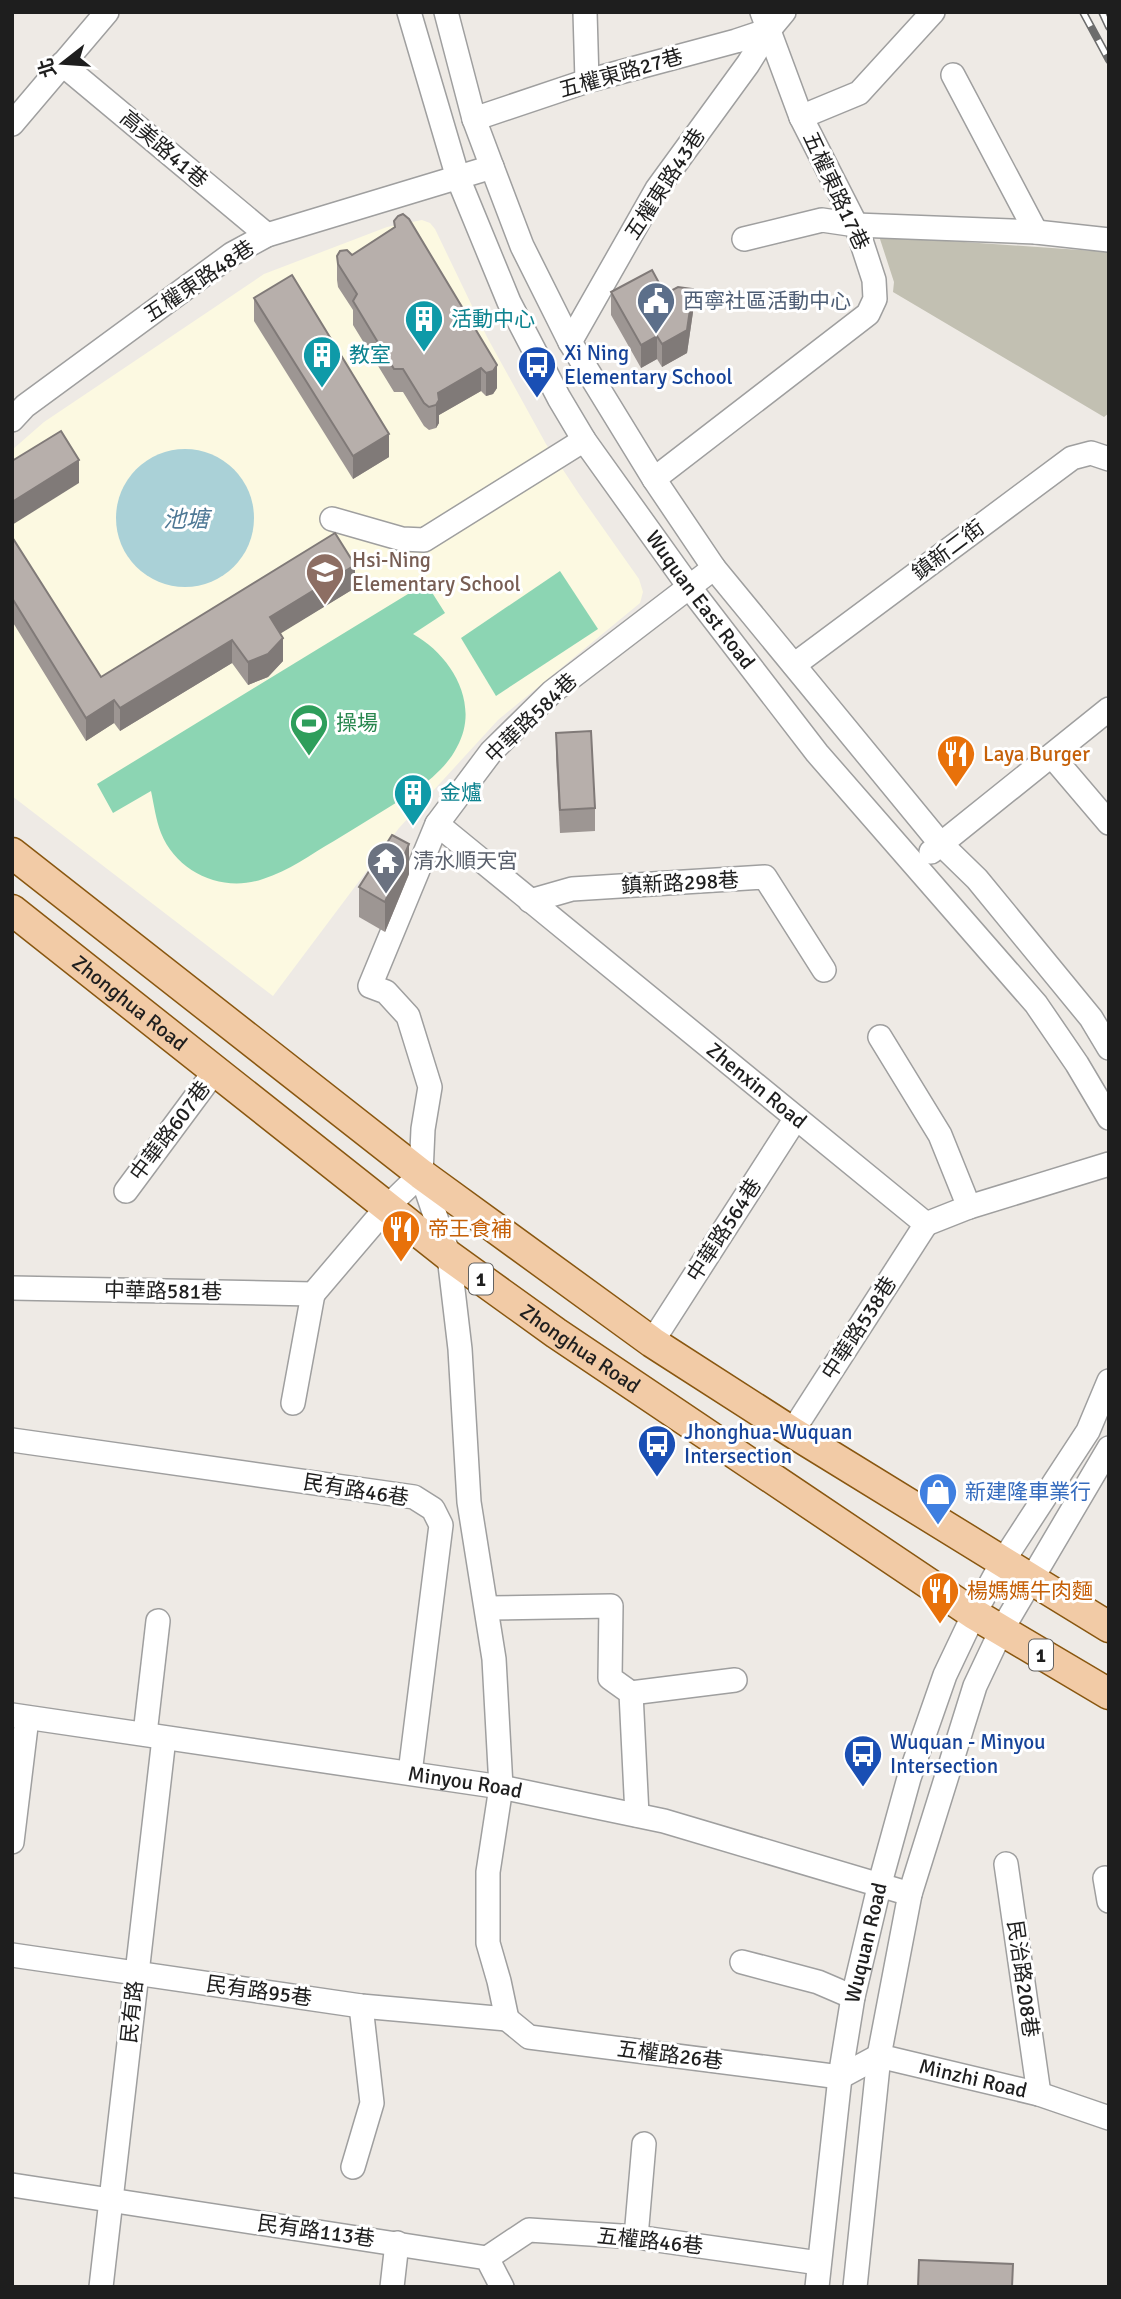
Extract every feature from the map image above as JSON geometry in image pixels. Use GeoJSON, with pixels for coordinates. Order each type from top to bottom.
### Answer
{"type":"FeatureCollection","features":[{"type":"Feature","properties":{"kind":"main road","name":"1"},"geometry":{"type":"LineString","coordinates":[[12,853],[421,1174],[652,1342],[792,1432],[1109,1627]]}},
{"type":"Feature","properties":{"kind":"main road","name":"Zhonghua Road"},"geometry":{"type":"LineString","coordinates":[[12,910],[449,1256],[556,1333],[1001,1632],[1109,1694]]}},
{"type":"Feature","properties":{"kind":"street"},"geometry":{"type":"LineString","coordinates":[[12,124],[107,12]]}},
{"type":"Feature","properties":{"kind":"street","name":"Wuquan East Road"},"geometry":{"type":"LineString","coordinates":[[409,12],[458,178],[509,302],[584,440],[690,587],[817,753],[1036,1004],[1077,1064],[1109,1118]]}},
{"type":"Feature","properties":{"kind":"street","name":"Wuquan East Road"},"geometry":{"type":"LineString","coordinates":[[446,12],[474,119],[522,246],[570,342],[653,479],[714,568],[940,843],[977,879],[1100,1012],[1109,1048]]}},
{"type":"Feature","properties":{"kind":"street"},"geometry":{"type":"LineString","coordinates":[[585,12],[587,81]]}},
{"type":"Feature","properties":{"kind":"street","name":"五權東路43巷"},"geometry":{"type":"LineString","coordinates":[[570,342],[657,189],[748,64],[765,21],[784,12]]}},
{"type":"Feature","properties":{"kind":"street"},"geometry":{"type":"LineString","coordinates":[[801,117],[859,93],[933,12]]}},
{"type":"Feature","properties":{"kind":"street","name":"五權東路27巷"},"geometry":{"type":"LineString","coordinates":[[474,119],[587,81],[736,41],[765,21]]}},
{"type":"Feature","properties":{"kind":"street","name":"五權東路17巷"},"geometry":{"type":"LineString","coordinates":[[653,479],[868,314],[875,299],[874,280],[856,225],[801,117],[765,21]]}},
{"type":"Feature","properties":{"kind":"street","name":"高美路41巷"},"geometry":{"type":"LineString","coordinates":[[62,64],[267,235]]}},
{"type":"Feature","properties":{"kind":"street"},"geometry":{"type":"LineString","coordinates":[[953,75],[1036,232]]}},
{"type":"Feature","properties":{"kind":"street","name":"五權東路48巷"},"geometry":{"type":"LineString","coordinates":[[12,419],[25,406],[232,254],[267,235],[492,167]]}},
{"type":"Feature","properties":{"kind":"street"},"geometry":{"type":"LineString","coordinates":[[744,239],[822,220],[856,225],[1036,232],[1109,240]]}},
{"type":"Feature","properties":{"kind":"street"},"geometry":{"type":"LineString","coordinates":[[332,519],[402,539],[424,540],[584,440]]}},
{"type":"Feature","properties":{"kind":"street","name":"鎮新二街"},"geometry":{"type":"LineString","coordinates":[[794,665],[1072,458],[1091,453],[1109,460]]}},
{"type":"Feature","properties":{"kind":"street","name":"中華路584巷"},"geometry":{"type":"LineString","coordinates":[[449,1256],[421,1174],[423,1129],[430,1087],[408,1016],[386,992],[370,986],[437,824],[491,752],[552,692],[714,568]]}},
{"type":"Feature","properties":{"kind":"street"},"geometry":{"type":"LineString","coordinates":[[916,866],[940,843],[1109,709]]}},
{"type":"Feature","properties":{"kind":"street"},"geometry":{"type":"LineString","coordinates":[[1052,756],[1109,823]]}},
{"type":"Feature","properties":{"kind":"street","name":"Zhenxin Road"},"geometry":{"type":"LineString","coordinates":[[437,824],[926,1224]]}},
{"type":"Feature","properties":{"kind":"street","name":"鎮新路298巷"},"geometry":{"type":"LineString","coordinates":[[530,901],[572,889],[765,877],[824,970]]}},
{"type":"Feature","properties":{"kind":"street"},"geometry":{"type":"LineString","coordinates":[[880,1037],[940,1135],[969,1207]]}},
{"type":"Feature","properties":{"kind":"street","name":"中華路607巷"},"geometry":{"type":"LineString","coordinates":[[126,1191],[215,1071]]}},
{"type":"Feature","properties":{"kind":"street","name":"中華路564巷"},"geometry":{"type":"LineString","coordinates":[[652,1342],[796,1118]]}},
{"type":"Feature","properties":{"kind":"street"},"geometry":{"type":"LineString","coordinates":[[926,1224],[969,1207],[1109,1164]]}},
{"type":"Feature","properties":{"kind":"street"},"geometry":{"type":"LineString","coordinates":[[293,1403],[313,1294],[388,1206],[421,1174]]}},
{"type":"Feature","properties":{"kind":"street","name":"中華路538巷"},"geometry":{"type":"LineString","coordinates":[[792,1432],[926,1224]]}},
{"type":"Feature","properties":{"kind":"street"},"geometry":{"type":"LineString","coordinates":[[449,1256],[460,1349],[470,1502],[494,1659],[500,1787],[488,1872],[488,1943],[507,2019]]}},
{"type":"Feature","properties":{"kind":"street","name":"中華路581巷"},"geometry":{"type":"LineString","coordinates":[[12,1288],[313,1294]]}},
{"type":"Feature","properties":{"kind":"street"},"geometry":{"type":"LineString","coordinates":[[974,1614],[1003,1561],[1088,1431],[1109,1381]]}},
{"type":"Feature","properties":{"kind":"street","name":"民有路46巷"},"geometry":{"type":"LineString","coordinates":[[12,1440],[414,1497],[433,1509],[441,1525],[410,1773]]}},
{"type":"Feature","properties":{"kind":"street"},"geometry":{"type":"LineString","coordinates":[[1001,1632],[1109,1448]]}},
{"type":"Feature","properties":{"kind":"street"},"geometry":{"type":"LineString","coordinates":[[487,1608],[611,1606],[610,1678],[631,1693],[734,1680]]}},
{"type":"Feature","properties":{"kind":"street","name":"Wuquan Road"},"geometry":{"type":"LineString","coordinates":[[817,2287],[840,2077],[853,1997],[909,1778],[944,1675],[974,1614]]}},
{"type":"Feature","properties":{"kind":"street","name":"民有路"},"geometry":{"type":"LineString","coordinates":[[102,2287],[136,1973],[155,1736],[158,1621]]}},
{"type":"Feature","properties":{"kind":"street","name":"Wuquan Road"},"geometry":{"type":"LineString","coordinates":[[855,2287],[879,2056],[910,1894],[975,1686],[1001,1632]]}},
{"type":"Feature","properties":{"kind":"street"},"geometry":{"type":"LineString","coordinates":[[631,1693],[638,1815]]}},
{"type":"Feature","properties":{"kind":"street"},"geometry":{"type":"LineString","coordinates":[[12,1842],[19,1717]]}},
{"type":"Feature","properties":{"kind":"street","name":"Minyou Road"},"geometry":{"type":"LineString","coordinates":[[19,1717],[500,1787],[638,1815],[910,1894]]}},
{"type":"Feature","properties":{"kind":"street","name":"民治路208巷"},"geometry":{"type":"LineString","coordinates":[[1006,1864],[1039,2094]]}},
{"type":"Feature","properties":{"kind":"street"},"geometry":{"type":"LineString","coordinates":[[1105,1878],[1109,1901]]}},
{"type":"Feature","properties":{"kind":"street","name":"民有路95巷"},"geometry":{"type":"LineString","coordinates":[[12,1955],[361,2006],[507,2019]]}},
{"type":"Feature","properties":{"kind":"street"},"geometry":{"type":"LineString","coordinates":[[743,1962],[818,1982],[853,1997]]}},
{"type":"Feature","properties":{"kind":"street"},"geometry":{"type":"LineString","coordinates":[[353,2167],[372,2103],[361,2006]]}},
{"type":"Feature","properties":{"kind":"street","name":"五權路26巷"},"geometry":{"type":"LineString","coordinates":[[507,2019],[529,2037],[840,2077]]}},
{"type":"Feature","properties":{"kind":"street"},"geometry":{"type":"LineString","coordinates":[[840,2077],[879,2056]]}},
{"type":"Feature","properties":{"kind":"street","name":"Minzhi Road"},"geometry":{"type":"LineString","coordinates":[[879,2056],[1039,2094],[1109,2118]]}},
{"type":"Feature","properties":{"kind":"street"},"geometry":{"type":"LineString","coordinates":[[636,2237],[644,2144]]}},
{"type":"Feature","properties":{"kind":"street","name":"民有路113巷"},"geometry":{"type":"LineString","coordinates":[[12,2185],[487,2258]]}},
{"type":"Feature","properties":{"kind":"street","name":"五權路46巷"},"geometry":{"type":"LineString","coordinates":[[487,2258],[529,2230],[636,2237],[819,2263]]}},
{"type":"Feature","properties":{"kind":"street"},"geometry":{"type":"LineString","coordinates":[[392,2287],[397,2243]]}},
{"type":"Feature","properties":{"kind":"street"},"geometry":{"type":"LineString","coordinates":[[487,2258],[502,2287]]}},
{"type":"Feature","properties":{"kind":"shaded area","name":"Hsi-Ning Elementary School"},"geometry":{"type":"Polygon","coordinates":[[[422,220],[435,229],[487,337],[546,444],[639,579],[643,592],[640,603],[498,720],[399,828],[273,996],[12,796],[12,450],[44,422],[264,274],[387,227],[422,220]]]}},
{"type":"Feature","properties":{"kind":"shaded area"},"geometry":{"type":"Polygon","coordinates":[[[879,236],[1109,252],[1109,413],[1104,417],[893,292],[894,282],[879,236]]]}},
{"type":"Feature","properties":{"kind":"green space"},"geometry":{"type":"Polygon","coordinates":[[[560,571],[598,629],[496,696],[461,638],[560,571]]]}},
{"type":"Feature","properties":{"kind":"green space"},"geometry":{"type":"Polygon","coordinates":[[[426,583],[445,613],[413,634],[439,654],[450,668],[464,698],[466,714],[464,731],[453,754],[439,771],[417,790],[291,867],[273,876],[248,883],[217,881],[190,869],[178,859],[161,833],[151,791],[113,813],[97,784],[426,583]]]}},
{"type":"Feature","properties":{"kind":"water","name":"池塘"},"geometry":{"type":"Polygon","coordinates":[[[185,449],[212,454],[234,469],[249,491],[254,518],[249,545],[234,567],[212,582],[185,587],[158,582],[136,567],[121,545],[116,518],[121,491],[136,469],[158,454],[185,449]]]}},
{"type":"Feature","properties":{"kind":"building","name":"活動中心"},"geometry":{"type":"Polygon","coordinates":[[[403,214],[409,219],[497,365],[493,371],[486,373],[481,368],[438,393],[439,400],[436,405],[429,407],[403,369],[394,369],[353,301],[357,294],[338,264],[337,256],[340,251],[347,250],[352,255],[395,227],[394,221],[403,214]]]}},
{"type":"Feature","properties":{"kind":"building"},"geometry":{"type":"Polygon","coordinates":[[[652,270],[665,294],[678,287],[693,289],[687,330],[662,344],[657,336],[641,345],[611,292],[652,270]]]}},
{"type":"Feature","properties":{"kind":"building","name":"教室"},"geometry":{"type":"Polygon","coordinates":[[[292,275],[389,434],[353,456],[254,298],[292,275]]]}},
{"type":"Feature","properties":{"kind":"building"},"geometry":{"type":"Polygon","coordinates":[[[61,431],[79,460],[12,502],[12,461],[61,431]]]}},
{"type":"Feature","properties":{"kind":"building"},"geometry":{"type":"Polygon","coordinates":[[[335,533],[355,565],[270,617],[283,638],[268,654],[248,662],[232,640],[120,708],[114,700],[86,718],[12,598],[12,537],[101,677],[335,533]]]}},
{"type":"Feature","properties":{"kind":"building"},"geometry":{"type":"Polygon","coordinates":[[[591,731],[595,808],[560,810],[556,733],[591,731]]]}},
{"type":"Feature","properties":{"kind":"building"},"geometry":{"type":"Polygon","coordinates":[[[392,835],[409,844],[385,902],[359,887],[392,835]]]}},
{"type":"Feature","properties":{"kind":"building"},"geometry":{"type":"Polygon","coordinates":[[[919,2260],[1013,2264],[1012,2287],[918,2287],[919,2260]]]}},
{"type":"Feature","properties":{"kind":"railway"},"geometry":{"type":"LineString","coordinates":[[1083,12],[1109,60]]}},
{"type":"Feature","properties":{"kind":"railway"},"geometry":{"type":"LineString","coordinates":[[1102,12],[1109,27]]}},
{"type":"Feature","properties":{"kind":"place","name":"西寧社區活動中心"},"geometry":{"type":"Point","coordinates":[656,335]}},
{"type":"Feature","properties":{"kind":"place","name":"活動中心"},"geometry":{"type":"Point","coordinates":[424,353]}},
{"type":"Feature","properties":{"kind":"place","name":"教室"},"geometry":{"type":"Point","coordinates":[322,389]}},
{"type":"Feature","properties":{"kind":"place","name":"Xi Ning Elementary School"},"geometry":{"type":"Point","coordinates":[537,399]}},
{"type":"Feature","properties":{"kind":"place","name":"Hsi-Ning Elementary School"},"geometry":{"type":"Point","coordinates":[325,606]}},
{"type":"Feature","properties":{"kind":"place","name":"操場"},"geometry":{"type":"Point","coordinates":[309,757]}},
{"type":"Feature","properties":{"kind":"place","name":"Laya Burger"},"geometry":{"type":"Point","coordinates":[956,788]}},
{"type":"Feature","properties":{"kind":"place","name":"金爐"},"geometry":{"type":"Point","coordinates":[413,827]}},
{"type":"Feature","properties":{"kind":"place","name":"清水順天宮"},"geometry":{"type":"Point","coordinates":[386,895]}},
{"type":"Feature","properties":{"kind":"place","name":"帝王食補"},"geometry":{"type":"Point","coordinates":[401,1263]}},
{"type":"Feature","properties":{"kind":"place","name":"Jhonghua-Wuquan Intersection"},"geometry":{"type":"Point","coordinates":[657,1478]}},
{"type":"Feature","properties":{"kind":"place","name":"新建隆車業行"},"geometry":{"type":"Point","coordinates":[938,1526]}},
{"type":"Feature","properties":{"kind":"place","name":"楊媽媽牛肉麵"},"geometry":{"type":"Point","coordinates":[940,1625]}},
{"type":"Feature","properties":{"kind":"place","name":"Wuquan - Minyou Intersection"},"geometry":{"type":"Point","coordinates":[863,1788]}}]}
